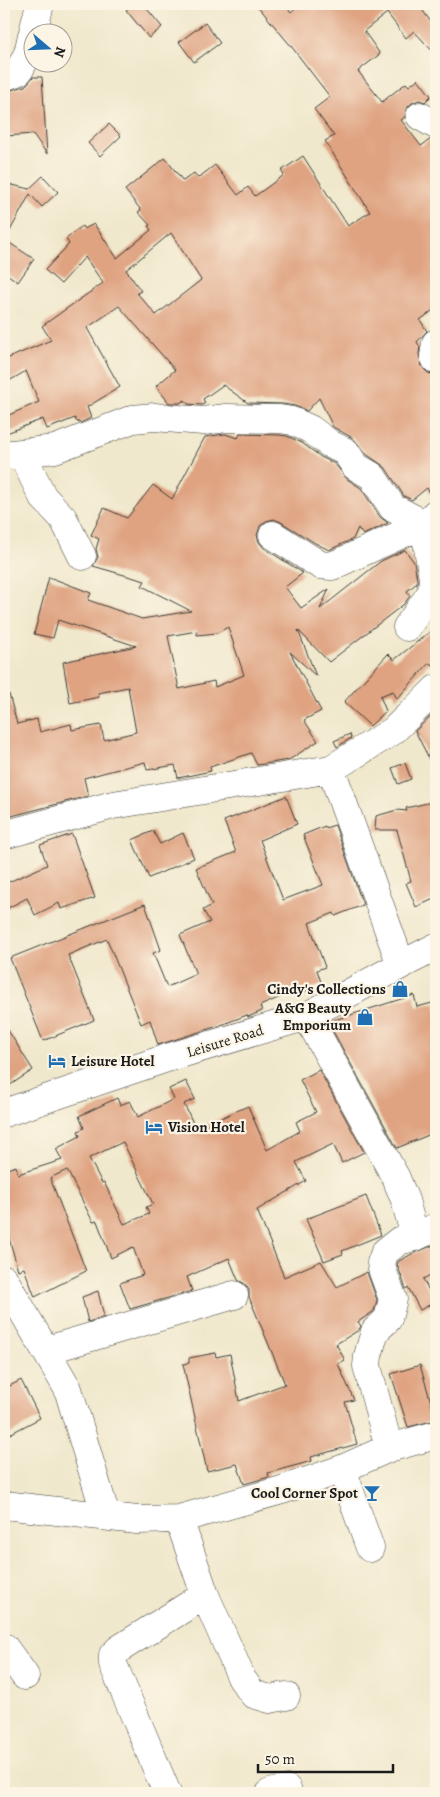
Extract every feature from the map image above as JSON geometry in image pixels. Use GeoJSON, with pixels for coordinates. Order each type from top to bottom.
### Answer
{"type":"FeatureCollection","features":[{"type":"Feature","properties":{"kind":"street"},"geometry":{"type":"LineString","coordinates":[[36,22],[40,4]]}},
{"type":"Feature","properties":{"kind":"street"},"geometry":{"type":"LineString","coordinates":[[4,77],[19,71],[22,65]]}},
{"type":"Feature","properties":{"kind":"street"},"geometry":{"type":"LineString","coordinates":[[436,342],[434,356],[436,360]]}},
{"type":"Feature","properties":{"kind":"street"},"geometry":{"type":"LineString","coordinates":[[82,556],[63,518],[43,497],[13,455],[55,449],[133,419],[154,418],[203,421],[226,418],[292,421],[310,429],[330,444],[346,452],[355,466],[372,476],[393,508],[430,518]]}},
{"type":"Feature","properties":{"kind":"street"},"geometry":{"type":"LineString","coordinates":[[272,535],[320,565],[332,566],[430,518]]}},
{"type":"Feature","properties":{"kind":"street"},"geometry":{"type":"LineString","coordinates":[[407,627],[431,593],[433,579],[430,518]]}},
{"type":"Feature","properties":{"kind":"street"},"geometry":{"type":"LineString","coordinates":[[4,835],[113,805],[331,769],[393,730],[436,689]]}},
{"type":"Feature","properties":{"kind":"street"},"geometry":{"type":"LineString","coordinates":[[331,769],[401,964]]}},
{"type":"Feature","properties":{"kind":"street","name":"Leisure Road"},"geometry":{"type":"LineString","coordinates":[[4,1113],[167,1058],[307,1016],[401,964],[434,955]]}},
{"type":"Feature","properties":{"kind":"street"},"geometry":{"type":"LineString","coordinates":[[307,1016],[396,1178],[405,1200],[426,1232],[399,1241],[385,1252],[381,1263],[393,1299],[388,1318],[376,1331],[368,1356],[367,1366],[389,1448]]}},
{"type":"Feature","properties":{"kind":"street"},"geometry":{"type":"LineString","coordinates":[[4,1280],[47,1350],[68,1389],[106,1516]]}},
{"type":"Feature","properties":{"kind":"street"},"geometry":{"type":"LineString","coordinates":[[47,1350],[234,1295]]}},
{"type":"Feature","properties":{"kind":"street"},"geometry":{"type":"LineString","coordinates":[[4,1505],[137,1520],[180,1519],[282,1490],[342,1469],[389,1448],[436,1435]]}},
{"type":"Feature","properties":{"kind":"street"},"geometry":{"type":"LineString","coordinates":[[342,1469],[370,1548]]}},
{"type":"Feature","properties":{"kind":"street"},"geometry":{"type":"LineString","coordinates":[[180,1519],[205,1595],[242,1680],[254,1694],[270,1698],[286,1696]]}},
{"type":"Feature","properties":{"kind":"street"},"geometry":{"type":"LineString","coordinates":[[167,1793],[113,1664],[113,1655],[118,1648],[205,1595]]}},
{"type":"Feature","properties":{"kind":"street"},"geometry":{"type":"LineString","coordinates":[[4,1648],[24,1676]]}},
{"type":"Feature","properties":{"kind":"building"},"geometry":{"type":"Polygon","coordinates":[[[134,4],[143,4],[162,27],[149,38],[126,10],[134,4]]]}},
{"type":"Feature","properties":{"kind":"building"},"geometry":{"type":"Polygon","coordinates":[[[256,4],[285,4],[291,12],[300,4],[418,4],[436,29],[436,55],[414,31],[406,38],[387,13],[364,31],[380,54],[358,71],[382,102],[406,83],[409,86],[418,79],[431,96],[425,102],[419,100],[412,103],[406,109],[405,117],[401,120],[421,146],[431,139],[436,141],[436,308],[420,320],[427,331],[417,342],[420,347],[419,354],[422,367],[428,373],[436,375],[436,498],[433,498],[427,488],[412,500],[404,496],[385,467],[366,454],[353,438],[333,427],[319,398],[307,411],[283,404],[248,403],[223,385],[203,399],[205,403],[202,405],[188,404],[185,400],[180,403],[169,403],[156,386],[175,370],[119,306],[87,328],[120,387],[87,407],[91,418],[80,423],[75,418],[47,429],[43,419],[4,434],[4,417],[39,402],[26,371],[4,384],[4,360],[51,340],[42,326],[103,283],[85,257],[61,284],[45,270],[69,244],[66,239],[82,226],[84,229],[94,224],[117,258],[151,230],[148,226],[150,225],[138,212],[141,210],[125,190],[165,158],[183,181],[194,173],[198,178],[215,165],[238,195],[248,187],[255,196],[284,175],[281,171],[303,156],[348,226],[370,212],[325,141],[334,136],[314,109],[330,97],[256,4]],[[171,233],[126,270],[141,291],[137,293],[156,315],[201,280],[171,233]]]}},
{"type":"Feature","properties":{"kind":"building"},"geometry":{"type":"Polygon","coordinates":[[[205,23],[220,43],[194,62],[179,42],[205,23]]]}},
{"type":"Feature","properties":{"kind":"building"},"geometry":{"type":"Polygon","coordinates":[[[33,77],[42,77],[47,154],[33,134],[6,136],[4,92],[25,86],[33,77]]]}},
{"type":"Feature","properties":{"kind":"building"},"geometry":{"type":"Polygon","coordinates":[[[109,124],[121,136],[100,156],[88,143],[109,124]]]}},
{"type":"Feature","properties":{"kind":"building"},"geometry":{"type":"Polygon","coordinates":[[[43,176],[58,192],[42,207],[30,194],[5,240],[34,259],[18,282],[4,272],[4,183],[29,189],[43,176]]]}},
{"type":"Feature","properties":{"kind":"building"},"geometry":{"type":"Polygon","coordinates":[[[225,434],[238,438],[240,434],[279,435],[287,436],[302,443],[321,457],[335,464],[347,479],[361,488],[380,517],[388,523],[363,535],[358,528],[353,539],[329,550],[274,519],[266,521],[260,526],[257,535],[259,542],[264,548],[303,573],[285,587],[301,608],[329,589],[320,609],[381,561],[405,550],[414,562],[417,583],[407,591],[410,596],[404,604],[329,662],[298,630],[316,676],[290,652],[321,711],[304,720],[318,741],[289,760],[257,765],[251,753],[210,767],[211,771],[178,778],[175,765],[147,770],[145,762],[84,778],[88,796],[4,818],[4,695],[9,694],[17,724],[37,719],[40,732],[71,724],[72,730],[101,725],[104,740],[136,732],[128,687],[98,693],[99,697],[70,703],[63,662],[136,646],[58,620],[53,638],[34,634],[49,577],[91,593],[88,600],[142,619],[191,611],[142,586],[145,581],[93,566],[98,557],[96,549],[99,539],[91,535],[104,508],[127,518],[153,485],[172,499],[205,437],[225,434]],[[228,627],[217,633],[197,635],[197,631],[168,636],[179,689],[214,681],[215,687],[244,675],[228,627]]]}},
{"type":"Feature","properties":{"kind":"building"},"geometry":{"type":"Polygon","coordinates":[[[436,627],[436,667],[429,663],[397,699],[393,691],[380,696],[386,711],[370,726],[344,702],[388,654],[394,660],[436,627]]]}},
{"type":"Feature","properties":{"kind":"building"},"geometry":{"type":"Polygon","coordinates":[[[436,711],[436,772],[415,731],[436,711]]]}},
{"type":"Feature","properties":{"kind":"building"},"geometry":{"type":"Polygon","coordinates":[[[350,734],[351,738],[337,747],[334,741],[350,734]]]}},
{"type":"Feature","properties":{"kind":"building"},"geometry":{"type":"Polygon","coordinates":[[[405,763],[411,779],[398,784],[392,768],[405,763]]]}},
{"type":"Feature","properties":{"kind":"building"},"geometry":{"type":"Polygon","coordinates":[[[286,796],[297,824],[260,840],[283,900],[323,885],[303,835],[325,826],[325,828],[335,825],[363,905],[335,916],[334,913],[309,923],[325,967],[317,970],[322,985],[295,995],[294,991],[260,1006],[262,1011],[248,1017],[247,1015],[158,1045],[150,1020],[141,1024],[107,939],[68,955],[94,1020],[43,1041],[10,958],[145,904],[161,950],[153,953],[167,987],[196,974],[180,935],[210,922],[203,910],[212,905],[196,868],[236,852],[224,821],[286,796]]]}},
{"type":"Feature","properties":{"kind":"building"},"geometry":{"type":"Polygon","coordinates":[[[436,801],[436,898],[416,907],[406,883],[411,881],[397,830],[375,830],[376,816],[397,810],[407,811],[406,808],[436,801]]]}},
{"type":"Feature","properties":{"kind":"building"},"geometry":{"type":"Polygon","coordinates":[[[153,831],[160,844],[183,833],[194,858],[149,878],[132,840],[153,831]]]}},
{"type":"Feature","properties":{"kind":"building"},"geometry":{"type":"Polygon","coordinates":[[[72,834],[95,898],[61,909],[59,903],[35,915],[27,898],[4,910],[4,884],[47,865],[40,845],[72,834]]]}},
{"type":"Feature","properties":{"kind":"building"},"geometry":{"type":"Polygon","coordinates":[[[414,995],[417,1007],[436,1002],[436,1132],[397,1148],[328,1022],[414,995]]]}},
{"type":"Feature","properties":{"kind":"building"},"geometry":{"type":"Polygon","coordinates":[[[4,1024],[33,1070],[4,1089],[4,1024]]]}},
{"type":"Feature","properties":{"kind":"building"},"geometry":{"type":"Polygon","coordinates":[[[319,1070],[364,1152],[342,1163],[333,1144],[296,1162],[306,1181],[257,1210],[284,1277],[321,1261],[337,1287],[367,1272],[377,1300],[374,1311],[358,1322],[361,1326],[359,1330],[336,1344],[345,1360],[338,1364],[354,1400],[345,1402],[357,1444],[311,1457],[312,1461],[268,1473],[269,1477],[244,1484],[237,1464],[207,1471],[183,1364],[189,1363],[189,1358],[215,1353],[216,1357],[230,1354],[239,1401],[285,1384],[249,1297],[249,1290],[245,1284],[238,1280],[229,1258],[187,1277],[192,1291],[130,1309],[120,1283],[143,1275],[133,1247],[111,1258],[97,1221],[93,1222],[67,1170],[50,1178],[86,1271],[35,1297],[24,1268],[18,1270],[9,1238],[4,1239],[4,1170],[16,1166],[18,1174],[62,1160],[56,1149],[80,1136],[78,1131],[84,1128],[79,1116],[117,1098],[120,1105],[130,1101],[138,1117],[174,1099],[169,1089],[186,1081],[195,1099],[184,1104],[196,1129],[248,1106],[267,1150],[300,1131],[296,1122],[316,1112],[300,1080],[319,1070]],[[123,1142],[89,1158],[102,1183],[104,1182],[124,1224],[149,1214],[146,1207],[153,1204],[123,1142]]]}},
{"type":"Feature","properties":{"kind":"building"},"geometry":{"type":"Polygon","coordinates":[[[366,1196],[381,1235],[342,1251],[343,1254],[324,1261],[306,1219],[366,1196]]]}},
{"type":"Feature","properties":{"kind":"building"},"geometry":{"type":"Polygon","coordinates":[[[436,1244],[436,1272],[423,1279],[435,1302],[420,1310],[408,1287],[406,1289],[397,1264],[412,1254],[436,1244]]]}},
{"type":"Feature","properties":{"kind":"building"},"geometry":{"type":"Polygon","coordinates":[[[98,1291],[104,1317],[88,1322],[82,1297],[98,1291]]]}},
{"type":"Feature","properties":{"kind":"building"},"geometry":{"type":"Polygon","coordinates":[[[420,1365],[433,1409],[436,1408],[436,1420],[408,1427],[391,1374],[420,1365]]]}},
{"type":"Feature","properties":{"kind":"building"},"geometry":{"type":"Polygon","coordinates":[[[21,1380],[40,1418],[4,1437],[4,1389],[21,1380]]]}},
{"type":"Feature","properties":{"kind":"place","name":"Cindy's Collections"},"geometry":{"type":"Point","coordinates":[400,989]}},
{"type":"Feature","properties":{"kind":"place","name":"A&G Beauty Emporium"},"geometry":{"type":"Point","coordinates":[365,1017]}},
{"type":"Feature","properties":{"kind":"place","name":"Leisure Hotel"},"geometry":{"type":"Point","coordinates":[57,1061]}},
{"type":"Feature","properties":{"kind":"place","name":"Vision Hotel"},"geometry":{"type":"Point","coordinates":[154,1127]}},
{"type":"Feature","properties":{"kind":"place","name":"Cool Corner Spot"},"geometry":{"type":"Point","coordinates":[372,1493]}}]}
